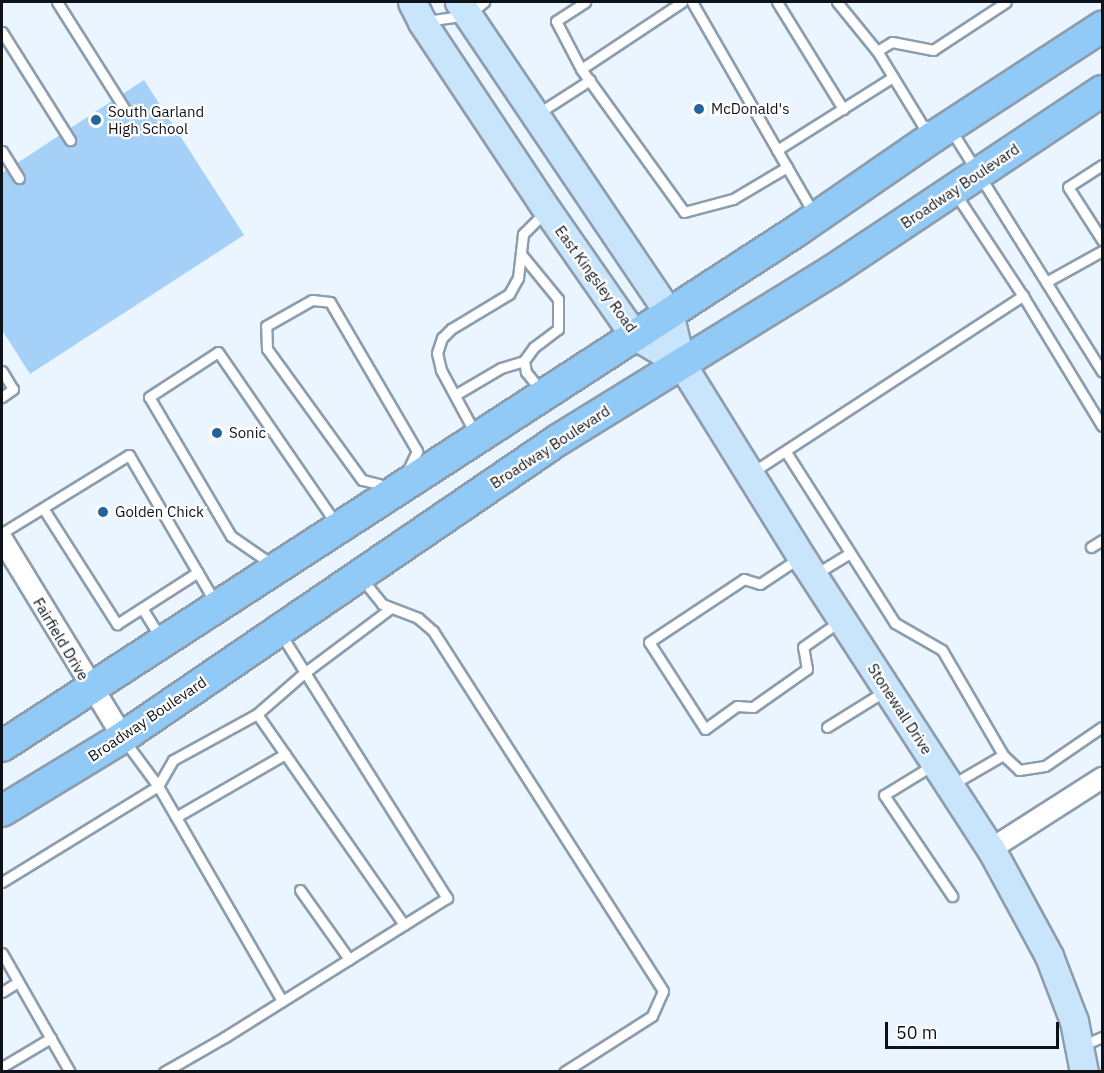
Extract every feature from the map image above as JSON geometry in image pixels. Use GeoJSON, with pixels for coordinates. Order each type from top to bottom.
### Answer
{"type":"FeatureCollection","features":[{"type":"Feature","properties":{"kind":"main road"},"geometry":{"type":"LineString","coordinates":[[470,6],[535,116],[669,313],[681,363]]}},
{"type":"Feature","properties":{"kind":"main road","name":"East Kingsley Road"},"geometry":{"type":"LineString","coordinates":[[420,12],[547,210],[634,334],[681,363]]}},
{"type":"Feature","properties":{"kind":"main road"},"geometry":{"type":"LineString","coordinates":[[2,746],[816,218],[949,127],[1102,27]]}},
{"type":"Feature","properties":{"kind":"main road","name":"Broadway Boulevard"},"geometry":{"type":"LineString","coordinates":[[2,811],[123,737],[558,440],[832,271],[1102,91]]}},
{"type":"Feature","properties":{"kind":"main road","name":"Stonewall Drive"},"geometry":{"type":"LineString","coordinates":[[681,363],[807,566],[991,849],[1048,956],[1074,1021],[1089,1051]]}},
{"type":"Feature","properties":{"kind":"main road"},"geometry":{"type":"LineString","coordinates":[[399,489],[424,531]]}},
{"type":"Feature","properties":{"kind":"street","name":"Fairfield Drive"},"geometry":{"type":"LineString","coordinates":[[3,543],[123,737]]}},
{"type":"Feature","properties":{"kind":"street"},"geometry":{"type":"LineString","coordinates":[[991,849],[1102,778]]}},
{"type":"Feature","properties":{"kind":"lane"},"geometry":{"type":"LineString","coordinates":[[57,2],[124,108]]}},
{"type":"Feature","properties":{"kind":"lane"},"geometry":{"type":"LineString","coordinates":[[585,2],[556,21],[581,69],[684,212],[733,199],[787,167]]}},
{"type":"Feature","properties":{"kind":"lane"},"geometry":{"type":"LineString","coordinates":[[581,69],[682,2]]}},
{"type":"Feature","properties":{"kind":"lane"},"geometry":{"type":"LineString","coordinates":[[692,2],[816,218]]}},
{"type":"Feature","properties":{"kind":"lane"},"geometry":{"type":"LineString","coordinates":[[777,2],[843,109]]}},
{"type":"Feature","properties":{"kind":"lane"},"geometry":{"type":"LineString","coordinates":[[837,2],[877,51],[923,126],[949,127],[965,183],[1023,296],[1102,426]]}},
{"type":"Feature","properties":{"kind":"lane"},"geometry":{"type":"LineString","coordinates":[[877,51],[892,42],[933,50],[1006,2]]}},
{"type":"Feature","properties":{"kind":"lane"},"geometry":{"type":"LineString","coordinates":[[420,12],[470,6]]}},
{"type":"Feature","properties":{"kind":"lane"},"geometry":{"type":"LineString","coordinates":[[2,32],[70,140]]}},
{"type":"Feature","properties":{"kind":"lane"},"geometry":{"type":"LineString","coordinates":[[777,150],[893,78]]}},
{"type":"Feature","properties":{"kind":"lane"},"geometry":{"type":"LineString","coordinates":[[535,116],[590,80]]}},
{"type":"Feature","properties":{"kind":"lane"},"geometry":{"type":"LineString","coordinates":[[2,151],[19,178]]}},
{"type":"Feature","properties":{"kind":"lane"},"geometry":{"type":"LineString","coordinates":[[1102,165],[1068,187],[1102,240]]}},
{"type":"Feature","properties":{"kind":"lane"},"geometry":{"type":"LineString","coordinates":[[965,183],[1046,282],[1102,372]]}},
{"type":"Feature","properties":{"kind":"lane"},"geometry":{"type":"LineString","coordinates":[[477,437],[441,370],[437,353],[442,338],[451,329],[509,294],[518,278],[523,234],[547,210]]}},
{"type":"Feature","properties":{"kind":"lane"},"geometry":{"type":"LineString","coordinates":[[1046,282],[1102,251]]}},
{"type":"Feature","properties":{"kind":"lane"},"geometry":{"type":"LineString","coordinates":[[454,395],[501,368],[524,361],[534,347],[558,329],[560,321],[558,299],[522,255]]}},
{"type":"Feature","properties":{"kind":"lane"},"geometry":{"type":"LineString","coordinates":[[750,474],[1023,296]]}},
{"type":"Feature","properties":{"kind":"lane"},"geometry":{"type":"LineString","coordinates":[[312,300],[330,302],[417,451],[399,489],[362,480],[267,349],[266,326],[312,300]]}},
{"type":"Feature","properties":{"kind":"lane"},"geometry":{"type":"LineString","coordinates":[[276,567],[231,536],[149,397],[218,352],[338,527]]}},
{"type":"Feature","properties":{"kind":"lane"},"geometry":{"type":"LineString","coordinates":[[524,361],[526,372],[543,394]]}},
{"type":"Feature","properties":{"kind":"lane"},"geometry":{"type":"LineString","coordinates":[[2,371],[13,389],[2,397]]}},
{"type":"Feature","properties":{"kind":"lane"},"geometry":{"type":"LineString","coordinates":[[786,452],[895,623],[942,650],[1003,755],[1019,770],[1045,766],[1102,727]]}},
{"type":"Feature","properties":{"kind":"lane"},"geometry":{"type":"LineString","coordinates":[[3,543],[43,508],[129,455],[217,606]]}},
{"type":"Feature","properties":{"kind":"lane"},"geometry":{"type":"LineString","coordinates":[[43,508],[117,624],[198,573]]}},
{"type":"Feature","properties":{"kind":"lane"},"geometry":{"type":"LineString","coordinates":[[1090,547],[1102,540]]}},
{"type":"Feature","properties":{"kind":"lane"},"geometry":{"type":"LineString","coordinates":[[842,620],[803,647],[807,669],[753,707],[737,706],[705,729],[649,642],[744,579],[760,584],[850,553]]}},
{"type":"Feature","properties":{"kind":"lane"},"geometry":{"type":"LineString","coordinates":[[359,575],[382,604],[418,618],[433,631],[663,991],[652,1016],[564,1071]]}},
{"type":"Feature","properties":{"kind":"lane"},"geometry":{"type":"LineString","coordinates":[[142,608],[162,642]]}},
{"type":"Feature","properties":{"kind":"lane"},"geometry":{"type":"LineString","coordinates":[[2,882],[158,786],[173,760],[257,714],[304,673],[391,608]]}},
{"type":"Feature","properties":{"kind":"lane"},"geometry":{"type":"LineString","coordinates":[[164,1071],[282,1001],[447,898],[279,630]]}},
{"type":"Feature","properties":{"kind":"lane"},"geometry":{"type":"LineString","coordinates":[[827,727],[888,690]]}},
{"type":"Feature","properties":{"kind":"lane"},"geometry":{"type":"LineString","coordinates":[[257,714],[404,925]]}},
{"type":"Feature","properties":{"kind":"lane"},"geometry":{"type":"LineString","coordinates":[[123,737],[158,786],[282,1001]]}},
{"type":"Feature","properties":{"kind":"lane"},"geometry":{"type":"LineString","coordinates":[[176,817],[285,754]]}},
{"type":"Feature","properties":{"kind":"lane"},"geometry":{"type":"LineString","coordinates":[[952,896],[884,795],[1003,755]]}},
{"type":"Feature","properties":{"kind":"lane"},"geometry":{"type":"LineString","coordinates":[[300,890],[349,959]]}},
{"type":"Feature","properties":{"kind":"lane"},"geometry":{"type":"LineString","coordinates":[[2,953],[70,1071]]}},
{"type":"Feature","properties":{"kind":"lane"},"geometry":{"type":"LineString","coordinates":[[2,992],[18,982]]}},
{"type":"Feature","properties":{"kind":"lane"},"geometry":{"type":"LineString","coordinates":[[2,1068],[51,1038]]}},
{"type":"Feature","properties":{"kind":"shaded area","name":"South Garland High School"},"geometry":{"type":"Polygon","coordinates":[[[144,80],[244,235],[30,374],[2,330],[2,173],[144,80]]]}},
{"type":"Feature","properties":{"kind":"place","name":"McDonald's"},"geometry":{"type":"Point","coordinates":[699,109]}},
{"type":"Feature","properties":{"kind":"place","name":"South Garland High School"},"geometry":{"type":"Point","coordinates":[96,120]}},
{"type":"Feature","properties":{"kind":"place","name":"Sonic"},"geometry":{"type":"Point","coordinates":[217,433]}},
{"type":"Feature","properties":{"kind":"place","name":"Golden Chick"},"geometry":{"type":"Point","coordinates":[103,512]}}]}
